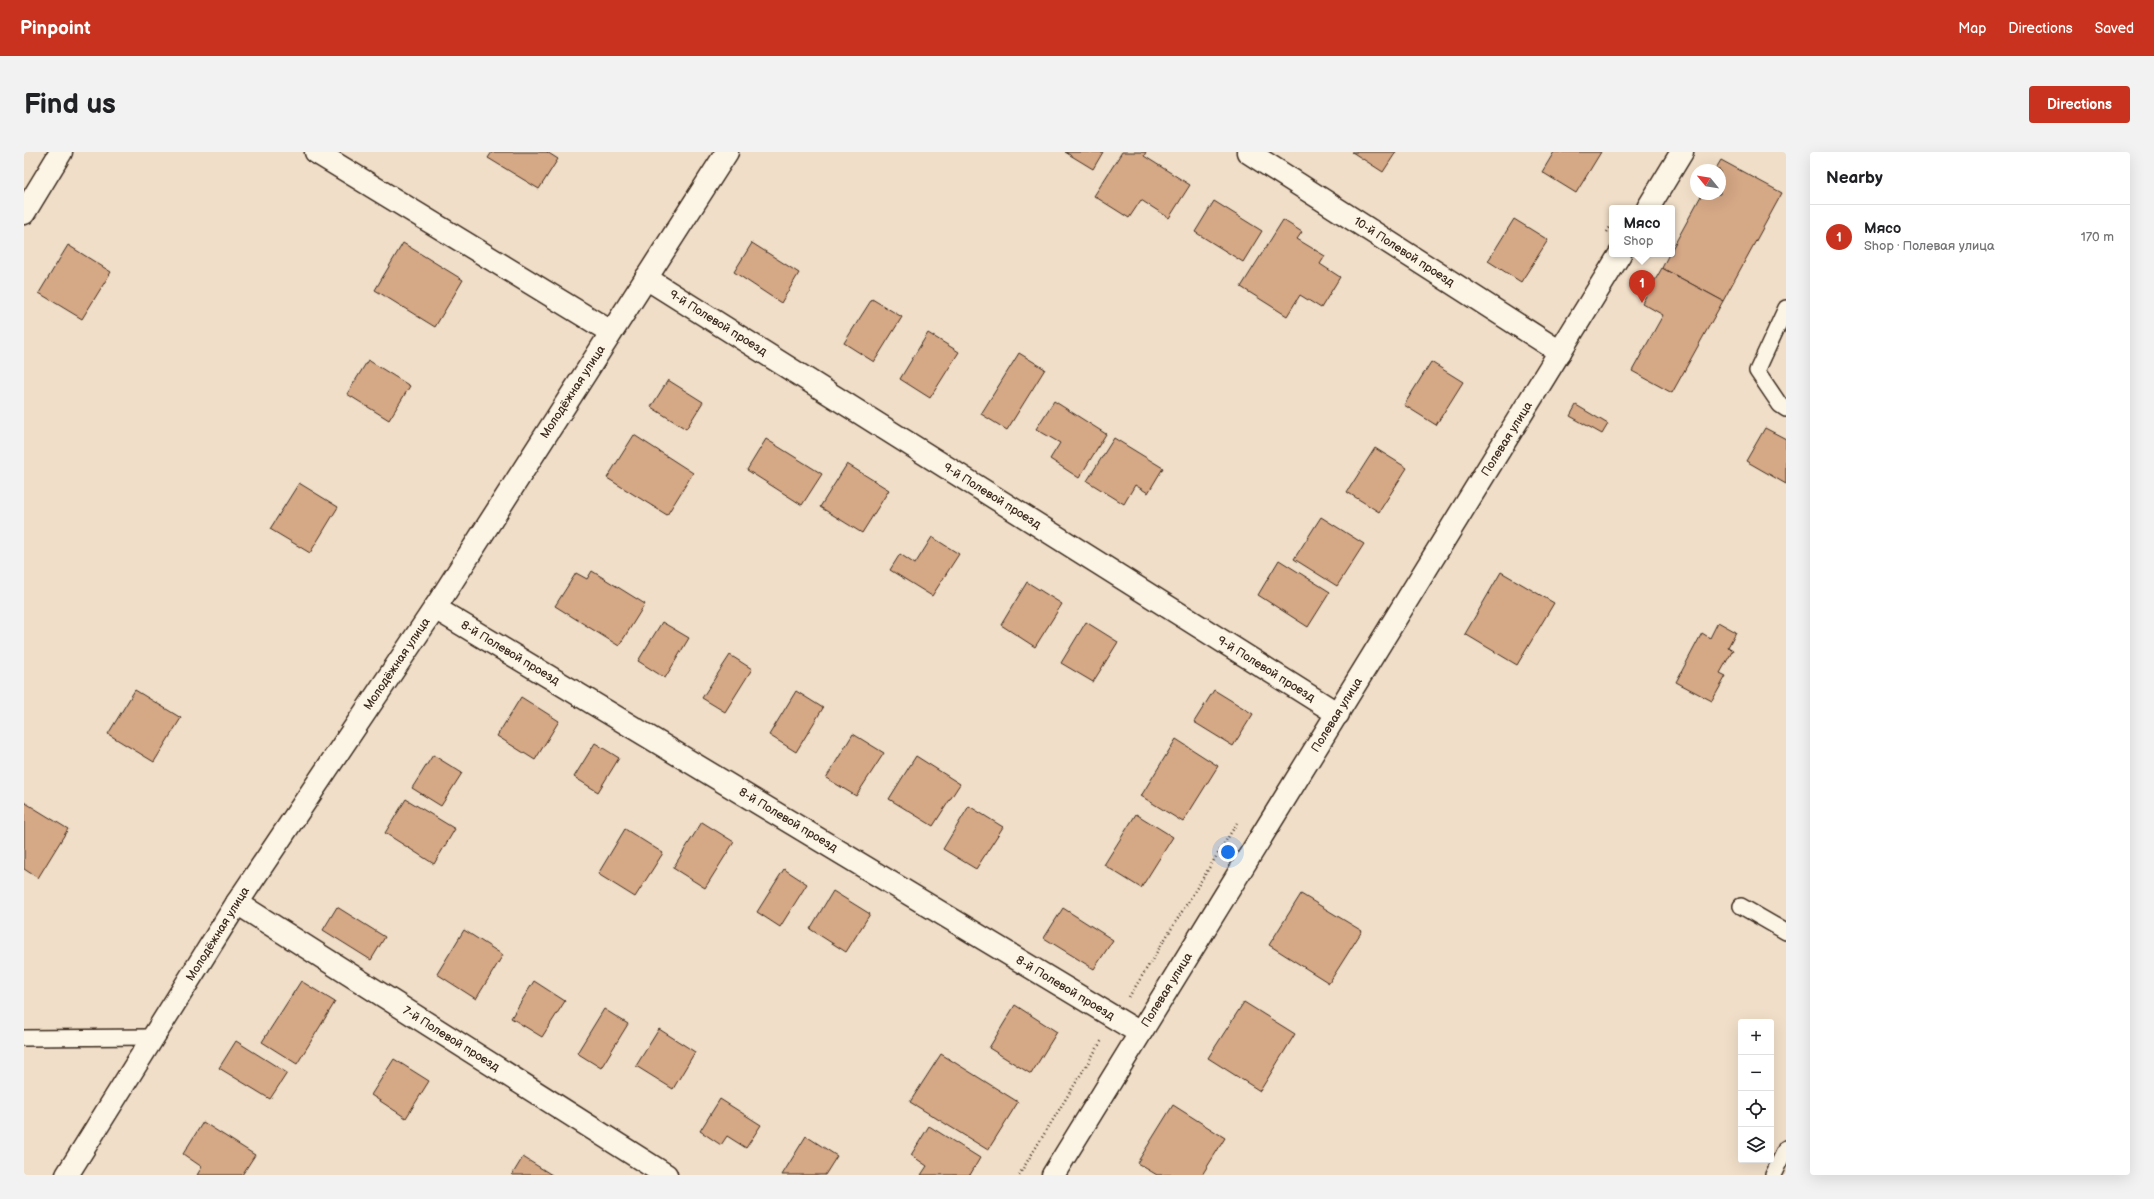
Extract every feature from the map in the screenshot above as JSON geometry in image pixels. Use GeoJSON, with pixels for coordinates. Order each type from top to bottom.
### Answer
{"type":"FeatureCollection","features":[{"type":"Feature","properties":{"kind":"street"},"geometry":{"type":"LineString","coordinates":[[24,213],[61,152]]}},
{"type":"Feature","properties":{"kind":"street"},"geometry":{"type":"LineString","coordinates":[[316,152],[611,332]]}},
{"type":"Feature","properties":{"kind":"street","name":"Молодёжная улица"},"geometry":{"type":"LineString","coordinates":[[67,1175],[237,902],[435,608],[727,152]]}},
{"type":"Feature","properties":{"kind":"street","name":"10-й Полевой проезд"},"geometry":{"type":"LineString","coordinates":[[1248,152],[1560,352]]}},
{"type":"Feature","properties":{"kind":"street"},"geometry":{"type":"LineString","coordinates":[[1650,205],[1682,152]]}},
{"type":"Feature","properties":{"kind":"street","name":"Полевая улица"},"geometry":{"type":"LineString","coordinates":[[1053,1175],[1618,257]]}},
{"type":"Feature","properties":{"kind":"street","name":"9-й Полевой проезд"},"geometry":{"type":"LineString","coordinates":[[646,278],[1338,714]]}},
{"type":"Feature","properties":{"kind":"street","name":"8-й Полевой проезд"},"geometry":{"type":"LineString","coordinates":[[435,608],[1140,1033]]}},
{"type":"Feature","properties":{"kind":"street","name":"7-й Полевой проезд"},"geometry":{"type":"LineString","coordinates":[[237,902],[666,1175]]}},
{"type":"Feature","properties":{"kind":"lane"},"geometry":{"type":"LineString","coordinates":[[1786,308],[1757,371],[1780,405],[1786,409]]}},
{"type":"Feature","properties":{"kind":"lane"},"geometry":{"type":"LineString","coordinates":[[1741,906],[1786,932]]}},
{"type":"Feature","properties":{"kind":"lane"},"geometry":{"type":"LineString","coordinates":[[24,1038],[153,1037]]}},
{"type":"Feature","properties":{"kind":"lane"},"geometry":{"type":"LineString","coordinates":[[1773,1175],[1786,1148]]}},
{"type":"Feature","properties":{"kind":"building"},"geometry":{"type":"Polygon","coordinates":[[[492,152],[547,152],[558,159],[539,189],[488,158],[492,152]]]}},
{"type":"Feature","properties":{"kind":"building"},"geometry":{"type":"Polygon","coordinates":[[[1065,152],[1103,152],[1093,169],[1065,152]]]}},
{"type":"Feature","properties":{"kind":"building"},"geometry":{"type":"Polygon","coordinates":[[[1122,152],[1146,152],[1144,156],[1190,185],[1169,218],[1141,200],[1129,218],[1094,196],[1122,152]]]}},
{"type":"Feature","properties":{"kind":"building"},"geometry":{"type":"Polygon","coordinates":[[[1352,152],[1396,152],[1383,172],[1352,152]]]}},
{"type":"Feature","properties":{"kind":"building"},"geometry":{"type":"Polygon","coordinates":[[[1554,152],[1601,152],[1576,193],[1542,172],[1554,152]]]}},
{"type":"Feature","properties":{"kind":"building"},"geometry":{"type":"Polygon","coordinates":[[[1721,160],[1782,193],[1723,301],[1662,268],[1668,257],[1675,257],[1675,244],[1699,200],[1726,200],[1726,164],[1719,164],[1721,160]]]}},
{"type":"Feature","properties":{"kind":"building"},"geometry":{"type":"Polygon","coordinates":[[[1214,201],[1262,231],[1243,262],[1195,232],[1214,201]]]}},
{"type":"Feature","properties":{"kind":"building"},"geometry":{"type":"Polygon","coordinates":[[[1514,219],[1548,240],[1521,282],[1488,261],[1514,219]]]}},
{"type":"Feature","properties":{"kind":"building"},"geometry":{"type":"Polygon","coordinates":[[[1283,220],[1302,232],[1297,239],[1325,256],[1320,264],[1340,277],[1321,308],[1300,295],[1287,316],[1241,287],[1283,220]]]}},
{"type":"Feature","properties":{"kind":"building"},"geometry":{"type":"Polygon","coordinates":[[[403,243],[463,280],[435,327],[375,290],[403,243]]]}},
{"type":"Feature","properties":{"kind":"building"},"geometry":{"type":"Polygon","coordinates":[[[752,243],[799,273],[781,303],[734,272],[752,243]]]}},
{"type":"Feature","properties":{"kind":"building"},"geometry":{"type":"Polygon","coordinates":[[[68,245],[111,272],[82,319],[39,293],[68,245]]]}},
{"type":"Feature","properties":{"kind":"building"},"geometry":{"type":"Polygon","coordinates":[[[1662,268],[1723,301],[1672,393],[1632,371],[1663,315],[1642,303],[1662,268]]]}},
{"type":"Feature","properties":{"kind":"building"},"geometry":{"type":"Polygon","coordinates":[[[872,299],[902,317],[874,362],[844,343],[872,299]]]}},
{"type":"Feature","properties":{"kind":"building"},"geometry":{"type":"Polygon","coordinates":[[[928,333],[959,352],[930,398],[900,379],[928,333]]]}},
{"type":"Feature","properties":{"kind":"building"},"geometry":{"type":"Polygon","coordinates":[[[1019,353],[1045,369],[1007,430],[981,414],[1019,353]]]}},
{"type":"Feature","properties":{"kind":"building"},"geometry":{"type":"Polygon","coordinates":[[[368,360],[410,386],[389,420],[347,394],[368,360]]]}},
{"type":"Feature","properties":{"kind":"building"},"geometry":{"type":"Polygon","coordinates":[[[1431,362],[1463,382],[1436,425],[1404,405],[1431,362]]]}},
{"type":"Feature","properties":{"kind":"building"},"geometry":{"type":"Polygon","coordinates":[[[668,380],[703,402],[686,429],[651,407],[668,380]]]}},
{"type":"Feature","properties":{"kind":"building"},"geometry":{"type":"Polygon","coordinates":[[[1054,401],[1106,434],[1079,478],[1050,459],[1060,443],[1036,429],[1054,401]]]}},
{"type":"Feature","properties":{"kind":"building"},"geometry":{"type":"Polygon","coordinates":[[[1576,405],[1608,424],[1602,434],[1570,416],[1576,405]]]}},
{"type":"Feature","properties":{"kind":"building"},"geometry":{"type":"Polygon","coordinates":[[[1765,428],[1786,439],[1786,484],[1746,461],[1765,428]]]}},
{"type":"Feature","properties":{"kind":"building"},"geometry":{"type":"Polygon","coordinates":[[[634,435],[693,473],[667,515],[607,478],[634,435]]]}},
{"type":"Feature","properties":{"kind":"building"},"geometry":{"type":"Polygon","coordinates":[[[1114,438],[1163,468],[1148,493],[1135,485],[1124,504],[1087,481],[1114,438]]]}},
{"type":"Feature","properties":{"kind":"building"},"geometry":{"type":"Polygon","coordinates":[[[766,439],[822,474],[802,505],[747,470],[766,439]]]}},
{"type":"Feature","properties":{"kind":"building"},"geometry":{"type":"Polygon","coordinates":[[[1375,448],[1407,468],[1379,512],[1347,492],[1375,448]]]}},
{"type":"Feature","properties":{"kind":"building"},"geometry":{"type":"Polygon","coordinates":[[[847,464],[889,490],[862,533],[820,507],[847,464]]]}},
{"type":"Feature","properties":{"kind":"building"},"geometry":{"type":"Polygon","coordinates":[[[299,483],[338,507],[310,553],[270,529],[299,483]]]}},
{"type":"Feature","properties":{"kind":"building"},"geometry":{"type":"Polygon","coordinates":[[[1321,517],[1364,544],[1337,586],[1294,559],[1321,517]]]}},
{"type":"Feature","properties":{"kind":"building"},"geometry":{"type":"Polygon","coordinates":[[[932,537],[959,554],[932,596],[890,570],[900,554],[915,564],[932,537]]]}},
{"type":"Feature","properties":{"kind":"building"},"geometry":{"type":"Polygon","coordinates":[[[1279,560],[1330,592],[1308,627],[1258,595],[1279,560]]]}},
{"type":"Feature","properties":{"kind":"building"},"geometry":{"type":"Polygon","coordinates":[[[592,571],[645,604],[619,646],[555,606],[576,573],[587,579],[592,571]]]}},
{"type":"Feature","properties":{"kind":"building"},"geometry":{"type":"Polygon","coordinates":[[[1501,572],[1554,603],[1517,665],[1465,634],[1501,572]]]}},
{"type":"Feature","properties":{"kind":"building"},"geometry":{"type":"Polygon","coordinates":[[[1027,582],[1062,604],[1035,647],[1001,625],[1027,582]]]}},
{"type":"Feature","properties":{"kind":"building"},"geometry":{"type":"Polygon","coordinates":[[[662,622],[689,638],[665,678],[638,661],[662,622]]]}},
{"type":"Feature","properties":{"kind":"building"},"geometry":{"type":"Polygon","coordinates":[[[1086,622],[1118,642],[1093,682],[1061,663],[1086,622]]]}},
{"type":"Feature","properties":{"kind":"building"},"geometry":{"type":"Polygon","coordinates":[[[1718,622],[1736,632],[1728,647],[1733,650],[1720,673],[1726,676],[1712,701],[1676,682],[1702,633],[1710,638],[1718,622]]]}},
{"type":"Feature","properties":{"kind":"building"},"geometry":{"type":"Polygon","coordinates":[[[730,655],[752,669],[725,712],[702,698],[730,655]]]}},
{"type":"Feature","properties":{"kind":"building"},"geometry":{"type":"Polygon","coordinates":[[[135,690],[181,718],[154,762],[108,734],[135,690]]]}},
{"type":"Feature","properties":{"kind":"building"},"geometry":{"type":"Polygon","coordinates":[[[1214,690],[1253,714],[1233,746],[1194,722],[1214,690]]]}},
{"type":"Feature","properties":{"kind":"building"},"geometry":{"type":"Polygon","coordinates":[[[796,691],[823,708],[796,752],[769,735],[796,691]]]}},
{"type":"Feature","properties":{"kind":"building"},"geometry":{"type":"Polygon","coordinates":[[[521,697],[559,721],[535,760],[497,736],[521,697]]]}},
{"type":"Feature","properties":{"kind":"building"},"geometry":{"type":"Polygon","coordinates":[[[853,734],[884,753],[856,796],[826,778],[853,734]]]}},
{"type":"Feature","properties":{"kind":"building"},"geometry":{"type":"Polygon","coordinates":[[[1176,739],[1218,766],[1183,822],[1141,796],[1176,739]]]}},
{"type":"Feature","properties":{"kind":"building"},"geometry":{"type":"Polygon","coordinates":[[[595,743],[619,758],[598,792],[574,777],[595,743]]]}},
{"type":"Feature","properties":{"kind":"building"},"geometry":{"type":"Polygon","coordinates":[[[433,755],[462,773],[441,806],[412,788],[433,755]]]}},
{"type":"Feature","properties":{"kind":"building"},"geometry":{"type":"Polygon","coordinates":[[[916,756],[960,784],[933,826],[889,799],[916,756]]]}},
{"type":"Feature","properties":{"kind":"building"},"geometry":{"type":"Polygon","coordinates":[[[406,799],[455,829],[434,864],[385,833],[406,799]]]}},
{"type":"Feature","properties":{"kind":"building"},"geometry":{"type":"Polygon","coordinates":[[[24,802],[68,829],[38,878],[24,869],[24,802]]]}},
{"type":"Feature","properties":{"kind":"building"},"geometry":{"type":"Polygon","coordinates":[[[969,806],[1003,827],[976,869],[943,849],[969,806]]]}},
{"type":"Feature","properties":{"kind":"building"},"geometry":{"type":"Polygon","coordinates":[[[1136,814],[1173,837],[1141,888],[1104,865],[1136,814]]]}},
{"type":"Feature","properties":{"kind":"building"},"geometry":{"type":"Polygon","coordinates":[[[702,822],[734,842],[705,888],[673,868],[702,822]]]}},
{"type":"Feature","properties":{"kind":"building"},"geometry":{"type":"Polygon","coordinates":[[[625,829],[663,853],[635,897],[598,874],[625,829]]]}},
{"type":"Feature","properties":{"kind":"building"},"geometry":{"type":"Polygon","coordinates":[[[784,869],[807,884],[780,927],[757,912],[784,869]]]}},
{"type":"Feature","properties":{"kind":"building"},"geometry":{"type":"Polygon","coordinates":[[[833,891],[870,914],[846,952],[810,929],[833,891]]]}},
{"type":"Feature","properties":{"kind":"building"},"geometry":{"type":"Polygon","coordinates":[[[1301,894],[1362,931],[1329,983],[1269,945],[1301,894]]]}},
{"type":"Feature","properties":{"kind":"building"},"geometry":{"type":"Polygon","coordinates":[[[337,907],[385,937],[371,960],[323,930],[337,907]]]}},
{"type":"Feature","properties":{"kind":"building"},"geometry":{"type":"Polygon","coordinates":[[[1063,908],[1113,940],[1094,969],[1044,938],[1063,908]]]}},
{"type":"Feature","properties":{"kind":"building"},"geometry":{"type":"Polygon","coordinates":[[[464,930],[503,955],[476,999],[437,974],[464,930]]]}},
{"type":"Feature","properties":{"kind":"building"},"geometry":{"type":"Polygon","coordinates":[[[301,981],[335,1002],[297,1064],[262,1042],[301,981]]]}},
{"type":"Feature","properties":{"kind":"building"},"geometry":{"type":"Polygon","coordinates":[[[534,981],[565,1001],[542,1037],[511,1018],[534,981]]]}},
{"type":"Feature","properties":{"kind":"building"},"geometry":{"type":"Polygon","coordinates":[[[1244,1002],[1295,1034],[1260,1091],[1208,1058],[1244,1002]]]}},
{"type":"Feature","properties":{"kind":"building"},"geometry":{"type":"Polygon","coordinates":[[[1015,1005],[1057,1032],[1031,1074],[989,1048],[1015,1005]]]}},
{"type":"Feature","properties":{"kind":"building"},"geometry":{"type":"Polygon","coordinates":[[[604,1009],[628,1024],[601,1068],[577,1053],[604,1009]]]}},
{"type":"Feature","properties":{"kind":"building"},"geometry":{"type":"Polygon","coordinates":[[[659,1029],[695,1052],[673,1089],[636,1066],[659,1029]]]}},
{"type":"Feature","properties":{"kind":"building"},"geometry":{"type":"Polygon","coordinates":[[[236,1041],[287,1073],[270,1099],[219,1068],[236,1041]]]}},
{"type":"Feature","properties":{"kind":"building"},"geometry":{"type":"Polygon","coordinates":[[[941,1054],[1018,1102],[988,1150],[910,1102],[941,1054]]]}},
{"type":"Feature","properties":{"kind":"building"},"geometry":{"type":"Polygon","coordinates":[[[394,1059],[429,1081],[406,1118],[371,1095],[394,1059]]]}},
{"type":"Feature","properties":{"kind":"building"},"geometry":{"type":"Polygon","coordinates":[[[720,1099],[761,1125],[746,1148],[727,1136],[721,1145],[700,1131],[720,1099]]]}},
{"type":"Feature","properties":{"kind":"building"},"geometry":{"type":"Polygon","coordinates":[[[1173,1105],[1225,1138],[1202,1175],[1157,1175],[1137,1163],[1173,1105]]]}},
{"type":"Feature","properties":{"kind":"building"},"geometry":{"type":"Polygon","coordinates":[[[203,1122],[255,1155],[242,1175],[197,1175],[202,1167],[183,1154],[203,1122]]]}},
{"type":"Feature","properties":{"kind":"building"},"geometry":{"type":"Polygon","coordinates":[[[929,1126],[980,1158],[970,1175],[921,1175],[927,1166],[911,1155],[929,1126]]]}},
{"type":"Feature","properties":{"kind":"building"},"geometry":{"type":"Polygon","coordinates":[[[806,1136],[837,1156],[825,1175],[782,1175],[806,1136]]]}},
{"type":"Feature","properties":{"kind":"building"},"geometry":{"type":"Polygon","coordinates":[[[523,1157],[552,1175],[512,1175],[523,1157]]]}},
{"type":"Feature","properties":{"kind":"place","name":"Мясо"},"geometry":{"type":"Point","coordinates":[1642,303]}}]}
